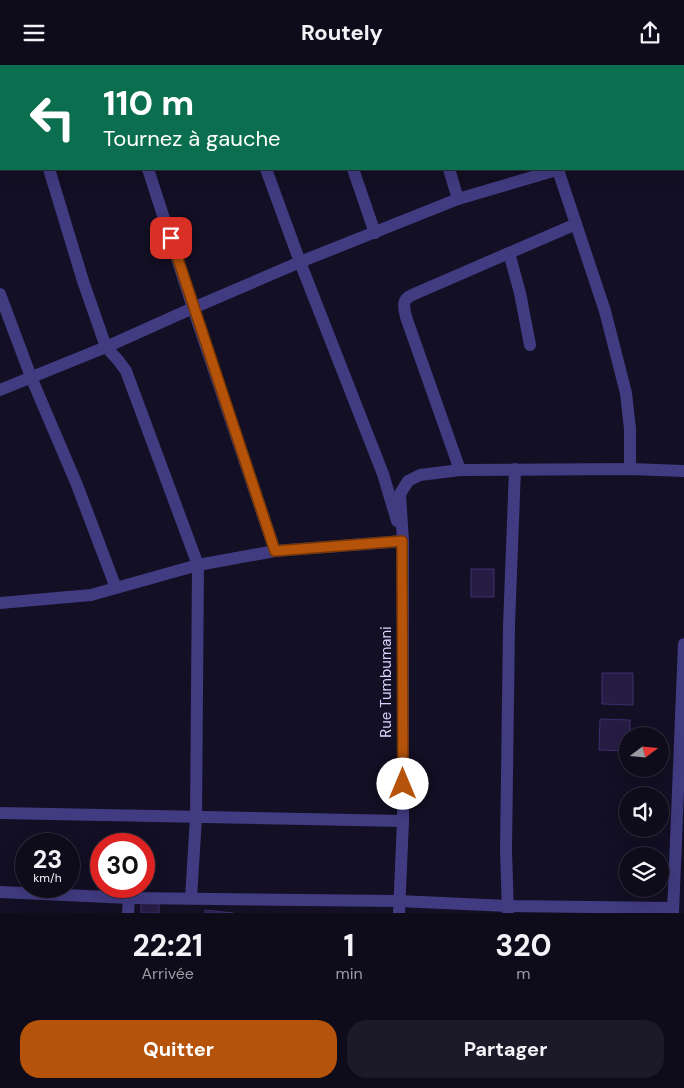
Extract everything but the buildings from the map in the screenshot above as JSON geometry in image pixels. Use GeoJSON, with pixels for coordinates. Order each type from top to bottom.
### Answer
{"type":"FeatureCollection","features":[{"type":"Feature","properties":{"kind":"street"},"geometry":{"type":"LineString","coordinates":[[49,170],[83,281],[106,347],[126,371],[198,565],[196,818],[191,898]]}},
{"type":"Feature","properties":{"kind":"street"},"geometry":{"type":"LineString","coordinates":[[148,170],[275,551]]}},
{"type":"Feature","properties":{"kind":"street"},"geometry":{"type":"LineString","coordinates":[[266,170],[300,262],[383,474],[402,541]]}},
{"type":"Feature","properties":{"kind":"street"},"geometry":{"type":"LineString","coordinates":[[353,170],[376,233]]}},
{"type":"Feature","properties":{"kind":"street"},"geometry":{"type":"LineString","coordinates":[[449,170],[458,199]]}},
{"type":"Feature","properties":{"kind":"street"},"geometry":{"type":"LineString","coordinates":[[0,391],[300,262],[522,174],[552,170]]}},
{"type":"Feature","properties":{"kind":"street"},"geometry":{"type":"LineString","coordinates":[[559,170],[604,311],[626,393],[630,429],[630,469]]}},
{"type":"Feature","properties":{"kind":"street"},"geometry":{"type":"LineString","coordinates":[[460,470],[406,317],[404,303],[406,298],[576,224]]}},
{"type":"Feature","properties":{"kind":"street"},"geometry":{"type":"LineString","coordinates":[[509,253],[520,293],[530,345]]}},
{"type":"Feature","properties":{"kind":"street"},"geometry":{"type":"LineString","coordinates":[[0,295],[31,377],[77,485],[116,588]]}},
{"type":"Feature","properties":{"kind":"street"},"geometry":{"type":"LineString","coordinates":[[402,541],[400,494],[408,481],[420,475],[460,470],[516,469],[684,471]]}},
{"type":"Feature","properties":{"kind":"street"},"geometry":{"type":"LineString","coordinates":[[508,910],[506,850],[509,627],[516,469]]}},
{"type":"Feature","properties":{"kind":"street"},"geometry":{"type":"LineString","coordinates":[[0,603],[90,595],[198,565],[275,551],[402,541]]}},
{"type":"Feature","properties":{"kind":"street","name":"Rue Tumbumani"},"geometry":{"type":"LineString","coordinates":[[399,907],[403,821],[402,541]]}},
{"type":"Feature","properties":{"kind":"street"},"geometry":{"type":"LineString","coordinates":[[155,898],[508,910],[673,910],[680,827],[684,644]]}},
{"type":"Feature","properties":{"kind":"street"},"geometry":{"type":"LineString","coordinates":[[0,813],[403,821]]}},
{"type":"Feature","properties":{"kind":"street"},"geometry":{"type":"LineString","coordinates":[[0,892],[90,896]]}},
{"type":"Feature","properties":{"kind":"street"},"geometry":{"type":"LineString","coordinates":[[128,913],[129,898]]}},
{"type":"Feature","properties":{"kind":"street"},"geometry":{"type":"LineString","coordinates":[[256,900],[256,913]]}},
{"type":"Feature","properties":{"kind":"route"},"geometry":{"type":"LineString","coordinates":[[171,238],[275,551],[402,541],[403,784]]}}]}
